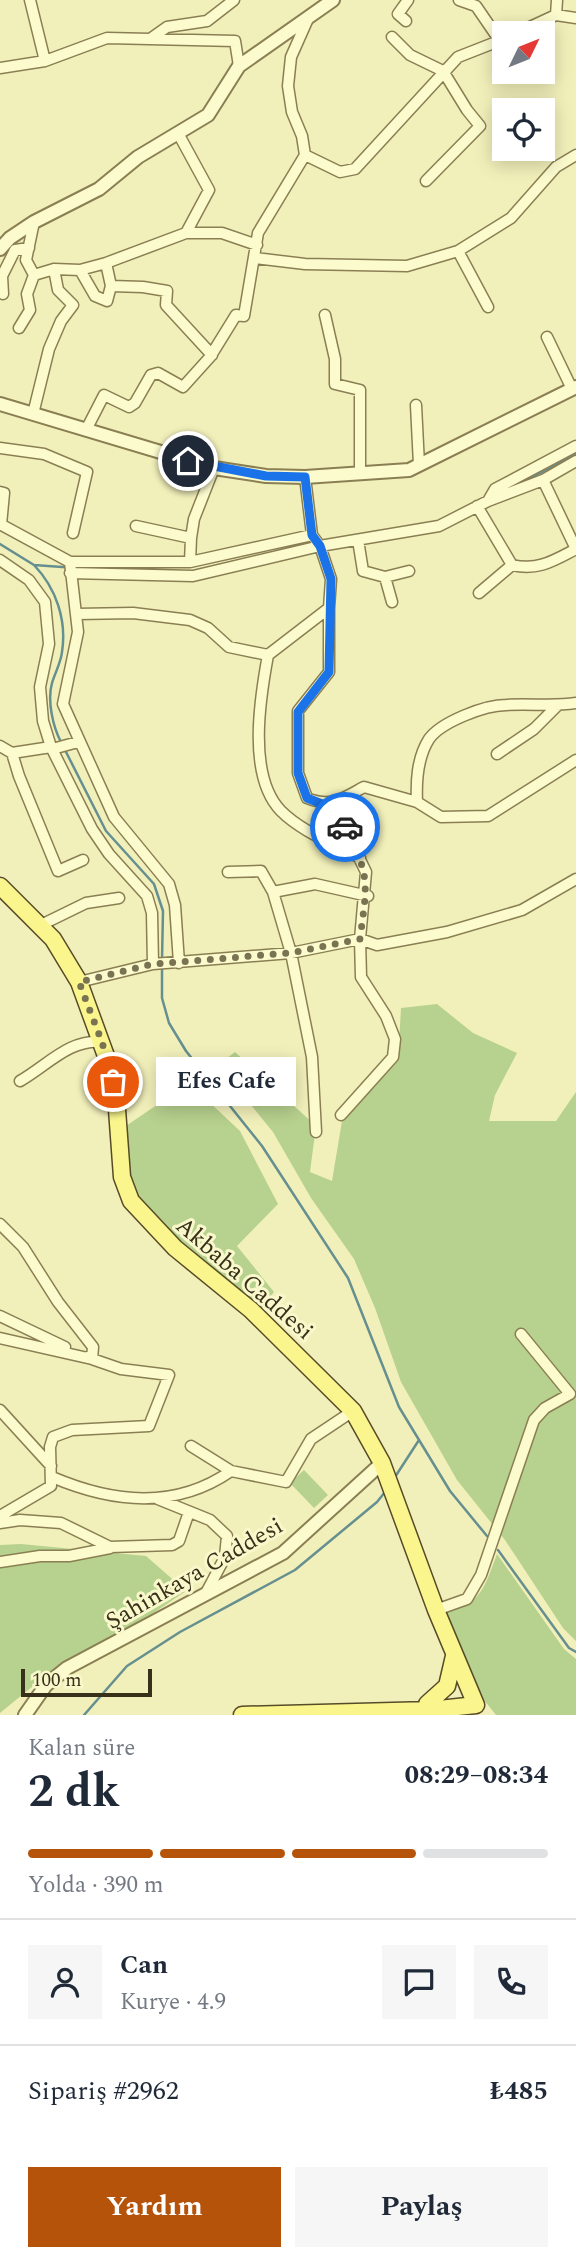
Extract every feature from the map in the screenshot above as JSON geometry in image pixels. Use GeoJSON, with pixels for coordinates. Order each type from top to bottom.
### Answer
{"type":"FeatureCollection","features":[{"type":"Feature","properties":{"kind":"main road","name":"Akbaba Caddesi"},"geometry":{"type":"LineString","coordinates":[[0,886],[41,925],[61,949],[79,982],[102,1042],[116,1097],[122,1177],[131,1201],[175,1248],[251,1310],[353,1412],[382,1463],[471,1705]]}},
{"type":"Feature","properties":{"kind":"main road"},"geometry":{"type":"LineString","coordinates":[[428,1707],[447,1686],[454,1654]]}},
{"type":"Feature","properties":{"kind":"main road"},"geometry":{"type":"LineString","coordinates":[[242,1715],[471,1705]]}},
{"type":"Feature","properties":{"kind":"street"},"geometry":{"type":"LineString","coordinates":[[30,0],[46,61]]}},
{"type":"Feature","properties":{"kind":"street"},"geometry":{"type":"LineString","coordinates":[[150,39],[167,27],[207,21],[234,0]]}},
{"type":"Feature","properties":{"kind":"street"},"geometry":{"type":"LineString","coordinates":[[0,249],[10,238],[34,222],[99,189],[138,158],[208,115],[239,66],[307,21],[333,0]]}},
{"type":"Feature","properties":{"kind":"street"},"geometry":{"type":"LineString","coordinates":[[406,21],[398,15],[408,0]]}},
{"type":"Feature","properties":{"kind":"street"},"geometry":{"type":"LineString","coordinates":[[459,0],[477,3],[492,25]]}},
{"type":"Feature","properties":{"kind":"street"},"geometry":{"type":"LineString","coordinates":[[556,15],[557,0]]}},
{"type":"Feature","properties":{"kind":"street"},"geometry":{"type":"LineString","coordinates":[[543,21],[556,15],[576,18]]}},
{"type":"Feature","properties":{"kind":"street"},"geometry":{"type":"LineString","coordinates":[[86,430],[104,396],[129,407],[135,403],[151,375],[158,373],[183,387],[212,355],[236,315],[244,316],[258,233],[305,155],[302,136],[292,113],[288,86],[291,57],[307,21]]}},
{"type":"Feature","properties":{"kind":"street"},"geometry":{"type":"LineString","coordinates":[[391,37],[410,55],[443,71],[461,103],[480,126],[426,181]]}},
{"type":"Feature","properties":{"kind":"street"},"geometry":{"type":"LineString","coordinates":[[0,68],[46,61],[107,38],[235,41],[239,66]]}},
{"type":"Feature","properties":{"kind":"street"},"geometry":{"type":"LineString","coordinates":[[305,155],[340,172],[355,169],[458,57],[492,44]]}},
{"type":"Feature","properties":{"kind":"street"},"geometry":{"type":"LineString","coordinates":[[179,135],[209,190],[186,233]]}},
{"type":"Feature","properties":{"kind":"street"},"geometry":{"type":"LineString","coordinates":[[255,258],[304,264],[407,266],[458,251],[510,218],[556,167],[576,155]]}},
{"type":"Feature","properties":{"kind":"street"},"geometry":{"type":"LineString","coordinates":[[19,328],[30,310],[27,294],[34,275],[26,260],[34,222]]}},
{"type":"Feature","properties":{"kind":"street"},"geometry":{"type":"LineString","coordinates":[[34,275],[54,269],[80,270],[106,264],[186,233],[222,233],[257,245]]}},
{"type":"Feature","properties":{"kind":"street"},"geometry":{"type":"LineString","coordinates":[[3,295],[2,276],[15,250],[29,248]]}},
{"type":"Feature","properties":{"kind":"street"},"geometry":{"type":"LineString","coordinates":[[458,251],[488,307]]}},
{"type":"Feature","properties":{"kind":"street"},"geometry":{"type":"LineString","coordinates":[[80,270],[95,296],[107,301],[111,286],[106,264]]}},
{"type":"Feature","properties":{"kind":"street"},"geometry":{"type":"LineString","coordinates":[[33,414],[49,349],[61,321],[73,305],[58,290],[54,269]]}},
{"type":"Feature","properties":{"kind":"street"},"geometry":{"type":"LineString","coordinates":[[111,286],[143,287],[167,292],[166,305],[212,355]]}},
{"type":"Feature","properties":{"kind":"street"},"geometry":{"type":"LineString","coordinates":[[326,315],[335,359],[335,384],[360,390],[360,474]]}},
{"type":"Feature","properties":{"kind":"street"},"geometry":{"type":"LineString","coordinates":[[0,404],[214,468],[266,476],[305,477],[409,470],[574,388],[547,337]]}},
{"type":"Feature","properties":{"kind":"street"},"geometry":{"type":"LineString","coordinates":[[416,405],[419,466]]}},
{"type":"Feature","properties":{"kind":"street"},"geometry":{"type":"LineString","coordinates":[[482,504],[495,489],[576,446]]}},
{"type":"Feature","properties":{"kind":"street"},"geometry":{"type":"LineString","coordinates":[[0,448],[44,454],[87,472],[73,533]]}},
{"type":"Feature","properties":{"kind":"street"},"geometry":{"type":"LineString","coordinates":[[0,492],[4,493],[0,525],[70,567],[193,576],[320,546],[439,526],[482,504],[543,480],[576,461]]}},
{"type":"Feature","properties":{"kind":"street"},"geometry":{"type":"LineString","coordinates":[[190,562],[194,519],[214,468]]}},
{"type":"Feature","properties":{"kind":"street"},"geometry":{"type":"LineString","coordinates":[[305,477],[312,535],[320,546],[331,579],[329,672],[298,712],[298,773],[307,798],[322,804],[333,804],[364,787],[417,802],[441,817],[488,816],[576,760]]}},
{"type":"Feature","properties":{"kind":"street"},"geometry":{"type":"LineString","coordinates":[[512,565],[529,569],[542,567],[576,549],[543,480]]}},
{"type":"Feature","properties":{"kind":"street"},"geometry":{"type":"LineString","coordinates":[[482,504],[512,565]]}},
{"type":"Feature","properties":{"kind":"street"},"geometry":{"type":"LineString","coordinates":[[136,526],[191,538]]}},
{"type":"Feature","properties":{"kind":"street"},"geometry":{"type":"LineString","coordinates":[[70,567],[190,562],[312,535]]}},
{"type":"Feature","properties":{"kind":"street"},"geometry":{"type":"LineString","coordinates":[[358,540],[363,571],[385,577],[409,571]]}},
{"type":"Feature","properties":{"kind":"street"},"geometry":{"type":"LineString","coordinates":[[0,560],[29,580],[47,608],[48,652],[40,697],[54,748],[97,838],[147,896],[152,913],[155,964]]}},
{"type":"Feature","properties":{"kind":"street"},"geometry":{"type":"LineString","coordinates":[[479,593],[512,565]]}},
{"type":"Feature","properties":{"kind":"street"},"geometry":{"type":"LineString","coordinates":[[70,567],[78,632],[63,704],[75,743],[121,829],[169,884],[175,905],[178,963]]}},
{"type":"Feature","properties":{"kind":"street"},"geometry":{"type":"LineString","coordinates":[[385,577],[392,603]]}},
{"type":"Feature","properties":{"kind":"street"},"geometry":{"type":"LineString","coordinates":[[329,608],[268,655],[259,704],[258,732],[267,791],[282,811],[311,832],[360,858]]}},
{"type":"Feature","properties":{"kind":"street"},"geometry":{"type":"LineString","coordinates":[[77,614],[132,613],[190,620],[208,628],[229,647],[268,655]]}},
{"type":"Feature","properties":{"kind":"street"},"geometry":{"type":"LineString","coordinates":[[417,802],[416,774],[429,738],[464,715],[504,704],[557,706],[576,703]]}},
{"type":"Feature","properties":{"kind":"street"},"geometry":{"type":"LineString","coordinates":[[497,754],[534,729],[557,706]]}},
{"type":"Feature","properties":{"kind":"street"},"geometry":{"type":"LineString","coordinates":[[0,747],[12,753],[75,743]]}},
{"type":"Feature","properties":{"kind":"street"},"geometry":{"type":"LineString","coordinates":[[12,753],[58,871],[83,860]]}},
{"type":"Feature","properties":{"kind":"street"},"geometry":{"type":"LineString","coordinates":[[333,804],[366,872],[367,896],[360,939],[361,976],[386,1016],[395,1039],[393,1057],[341,1115]]}},
{"type":"Feature","properties":{"kind":"street"},"geometry":{"type":"LineString","coordinates":[[228,872],[261,871],[273,892],[290,953],[313,1057],[316,1132]]}},
{"type":"Feature","properties":{"kind":"street"},"geometry":{"type":"LineString","coordinates":[[79,982],[155,964],[290,953],[360,939],[377,944],[447,932],[522,910],[576,879]]}},
{"type":"Feature","properties":{"kind":"street"},"geometry":{"type":"LineString","coordinates":[[273,892],[315,884],[367,896]]}},
{"type":"Feature","properties":{"kind":"street"},"geometry":{"type":"LineString","coordinates":[[41,925],[86,903],[119,898]]}},
{"type":"Feature","properties":{"kind":"street"},"geometry":{"type":"LineString","coordinates":[[20,1081],[45,1067],[73,1045],[86,1040],[102,1042]]}},
{"type":"Feature","properties":{"kind":"street"},"geometry":{"type":"LineString","coordinates":[[0,1224],[23,1247],[58,1302],[93,1347],[92,1359]]}},
{"type":"Feature","properties":{"kind":"street"},"geometry":{"type":"LineString","coordinates":[[0,1316],[92,1359],[121,1369],[169,1375],[149,1426],[72,1430],[53,1437],[51,1486],[0,1516]]}},
{"type":"Feature","properties":{"kind":"street"},"geometry":{"type":"LineString","coordinates":[[436,1610],[467,1599],[481,1575],[534,1420],[545,1408],[570,1394],[522,1334]]}},
{"type":"Feature","properties":{"kind":"street"},"geometry":{"type":"LineString","coordinates":[[0,1338],[92,1359]]}},
{"type":"Feature","properties":{"kind":"street"},"geometry":{"type":"LineString","coordinates":[[0,1410],[52,1471],[78,1488],[119,1497],[190,1494],[231,1471]]}},
{"type":"Feature","properties":{"kind":"street"},"geometry":{"type":"LineString","coordinates":[[191,1446],[231,1471],[285,1482],[312,1439],[353,1412]]}},
{"type":"Feature","properties":{"kind":"street","name":"Şahinkaya Caddesi"},"geometry":{"type":"LineString","coordinates":[[25,1715],[46,1685],[67,1668],[283,1553],[382,1463]]}},
{"type":"Feature","properties":{"kind":"street"},"geometry":{"type":"LineString","coordinates":[[154,1497],[210,1520],[227,1536],[225,1558],[205,1595]]}},
{"type":"Feature","properties":{"kind":"street"},"geometry":{"type":"LineString","coordinates":[[0,1562],[40,1556],[69,1556],[110,1548],[172,1545],[179,1541],[189,1512]]}},
{"type":"Feature","properties":{"kind":"street"},"geometry":{"type":"LineString","coordinates":[[0,1523],[20,1520],[61,1523],[110,1548]]}},
{"type":"Feature","properties":{"kind":"green space"},"geometry":{"type":"Polygon","coordinates":[[[437,1004],[473,1033],[517,1053],[495,1095],[489,1121],[556,1121],[576,1092],[576,1641],[563,1628],[505,1540],[457,1480],[401,1382],[375,1308],[354,1259],[311,1198],[273,1132],[218,1065],[235,1052],[316,1126],[310,1172],[332,1181],[342,1121],[398,1061],[401,1008],[437,1004]]]}},
{"type":"Feature","properties":{"kind":"green space"},"geometry":{"type":"Polygon","coordinates":[[[189,1083],[240,1131],[278,1204],[237,1246],[274,1292],[262,1308],[167,1236],[137,1201],[126,1176],[123,1128],[189,1083]]]}},
{"type":"Feature","properties":{"kind":"green space"},"geometry":{"type":"Polygon","coordinates":[[[304,1470],[328,1495],[314,1508],[290,1483],[304,1470]]]}},
{"type":"Feature","properties":{"kind":"green space"},"geometry":{"type":"Polygon","coordinates":[[[21,1544],[146,1556],[186,1591],[149,1616],[55,1668],[0,1713],[0,1545],[21,1544]]]}},
{"type":"Feature","properties":{"kind":"green space"},"geometry":{"type":"Polygon","coordinates":[[[497,1554],[564,1649],[576,1659],[576,1715],[496,1715],[484,1700],[445,1613],[474,1599],[485,1585],[497,1554]]]}},
{"type":"Feature","properties":{"kind":"waterway"},"geometry":{"type":"LineString","coordinates":[[517,485],[576,454]]}},
{"type":"Feature","properties":{"kind":"waterway"},"geometry":{"type":"LineString","coordinates":[[0,544],[34,565],[90,569]]}},
{"type":"Feature","properties":{"kind":"waterway"},"geometry":{"type":"LineString","coordinates":[[34,565],[54,594],[63,628],[62,652],[50,698],[53,721],[61,742]]}},
{"type":"Feature","properties":{"kind":"waterway"},"geometry":{"type":"LineString","coordinates":[[64,748],[106,831],[154,884],[163,911],[162,960]]}},
{"type":"Feature","properties":{"kind":"waterway"},"geometry":{"type":"LineString","coordinates":[[162,967],[162,998],[169,1023],[186,1051],[262,1146],[348,1278],[399,1407],[450,1491],[487,1536]]}},
{"type":"Feature","properties":{"kind":"waterway"},"geometry":{"type":"LineString","coordinates":[[395,1477],[419,1440]]}},
{"type":"Feature","properties":{"kind":"waterway"},"geometry":{"type":"LineString","coordinates":[[84,1715],[127,1666],[180,1632],[295,1570],[377,1502],[385,1492]]}},
{"type":"Feature","properties":{"kind":"waterway"},"geometry":{"type":"LineString","coordinates":[[498,1550],[569,1648],[576,1652]]}},
{"type":"Feature","properties":{"kind":"way so far"},"geometry":{"type":"LineString","coordinates":[[113,1082],[102,1042],[79,982],[153,964],[290,953],[360,939],[367,890],[366,872],[345,827]]}},
{"type":"Feature","properties":{"kind":"place","name":"Efes Cafe"},"geometry":{"type":"Point","coordinates":[113,1082]}},
{"type":"Feature","properties":{"kind":"route"},"geometry":{"type":"LineString","coordinates":[[188,461],[266,476],[305,477],[312,535],[320,546],[331,579],[329,672],[298,712],[298,773],[307,798],[322,804],[333,804],[345,827]]}}]}
